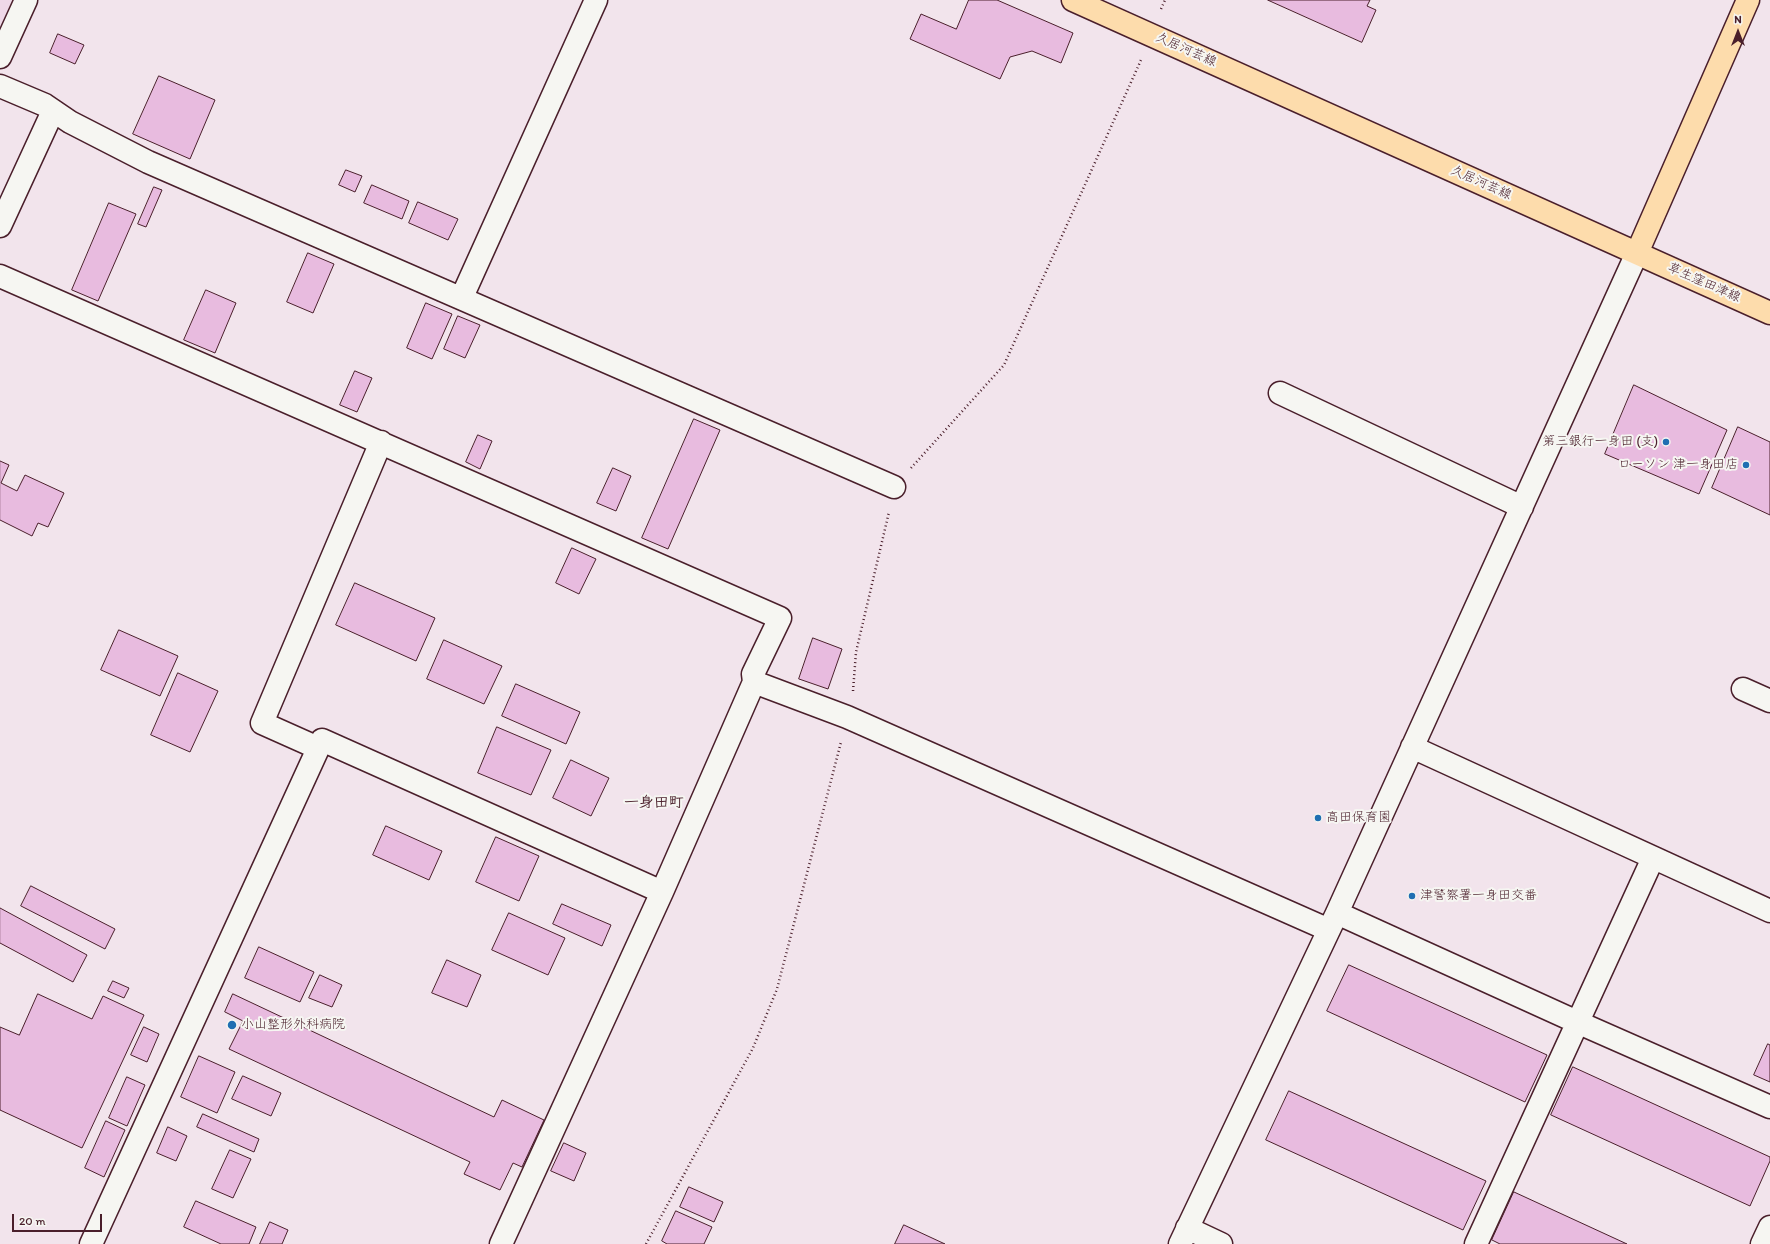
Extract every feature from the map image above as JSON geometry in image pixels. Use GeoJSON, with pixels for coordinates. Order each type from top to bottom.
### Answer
{"type":"FeatureCollection","features":[{"type":"Feature","properties":{"kind":"main road","name":"久居河芸線"},"geometry":{"type":"LineString","coordinates":[[1074,0],[1637,253]]}},
{"type":"Feature","properties":{"kind":"main road"},"geometry":{"type":"LineString","coordinates":[[1637,253],[1748,0]]}},
{"type":"Feature","properties":{"kind":"main road","name":"草生窪田津線"},"geometry":{"type":"LineString","coordinates":[[1637,253],[1770,313]]}},
{"type":"Feature","properties":{"kind":"street"},"geometry":{"type":"LineString","coordinates":[[0,57],[26,0]]}},
{"type":"Feature","properties":{"kind":"street"},"geometry":{"type":"LineString","coordinates":[[462,297],[596,0]]}},
{"type":"Feature","properties":{"kind":"street"},"geometry":{"type":"LineString","coordinates":[[0,86],[45,105],[70,122],[148,162],[462,297],[894,487]]}},
{"type":"Feature","properties":{"kind":"street"},"geometry":{"type":"LineString","coordinates":[[0,226],[53,111]]}},
{"type":"Feature","properties":{"kind":"street"},"geometry":{"type":"LineString","coordinates":[[1221,1244],[1183,1236],[1333,921],[1637,253]]}},
{"type":"Feature","properties":{"kind":"street"},"geometry":{"type":"LineString","coordinates":[[0,276],[780,618],[754,674],[754,682],[662,892],[501,1244]]}},
{"type":"Feature","properties":{"kind":"street"},"geometry":{"type":"LineString","coordinates":[[1280,393],[1522,507]]}},
{"type":"Feature","properties":{"kind":"street"},"geometry":{"type":"LineString","coordinates":[[318,748],[262,723],[381,442]]}},
{"type":"Feature","properties":{"kind":"street"},"geometry":{"type":"LineString","coordinates":[[754,682],[847,717],[1577,1022],[1770,1106]]}},
{"type":"Feature","properties":{"kind":"street"},"geometry":{"type":"LineString","coordinates":[[1743,689],[1770,701]]}},
{"type":"Feature","properties":{"kind":"street"},"geometry":{"type":"LineString","coordinates":[[93,1244],[322,740],[662,892]]}},
{"type":"Feature","properties":{"kind":"street"},"geometry":{"type":"LineString","coordinates":[[1412,747],[1770,911]]}},
{"type":"Feature","properties":{"kind":"street"},"geometry":{"type":"LineString","coordinates":[[1476,1244],[1652,858]]}},
{"type":"Feature","properties":{"kind":"street"},"geometry":{"type":"LineString","coordinates":[[1762,1244],[1770,1227]]}},
{"type":"Feature","properties":{"kind":"path"},"geometry":{"type":"LineString","coordinates":[[646,1244],[754,1048],[776,989],[851,705],[856,652],[894,487],[1004,364],[1152,34]]}},
{"type":"Feature","properties":{"kind":"shaded area"},"geometry":{"type":"Polygon","coordinates":[[[0,0],[12,0],[0,28],[0,0]]]}},
{"type":"Feature","properties":{"kind":"building"},"geometry":{"type":"Polygon","coordinates":[[[969,0],[997,0],[1073,33],[1061,63],[1032,51],[1010,57],[1000,79],[910,39],[921,14],[956,29],[969,0]]]}},
{"type":"Feature","properties":{"kind":"building"},"geometry":{"type":"Polygon","coordinates":[[[1268,0],[1370,0],[1367,6],[1376,10],[1362,42],[1268,0]]]}},
{"type":"Feature","properties":{"kind":"building"},"geometry":{"type":"Polygon","coordinates":[[[58,34],[84,45],[75,64],[50,53],[58,34]]]}},
{"type":"Feature","properties":{"kind":"building"},"geometry":{"type":"Polygon","coordinates":[[[159,76],[215,100],[190,159],[133,134],[159,76]]]}},
{"type":"Feature","properties":{"kind":"building"},"geometry":{"type":"Polygon","coordinates":[[[346,170],[362,176],[355,192],[339,185],[346,170]]]}},
{"type":"Feature","properties":{"kind":"building"},"geometry":{"type":"Polygon","coordinates":[[[372,185],[409,201],[402,219],[364,203],[372,185]]]}},
{"type":"Feature","properties":{"kind":"building"},"geometry":{"type":"Polygon","coordinates":[[[154,187],[162,190],[146,227],[138,224],[154,187]]]}},
{"type":"Feature","properties":{"kind":"building"},"geometry":{"type":"Polygon","coordinates":[[[418,202],[458,219],[448,240],[409,223],[418,202]]]}},
{"type":"Feature","properties":{"kind":"building"},"geometry":{"type":"Polygon","coordinates":[[[109,203],[136,214],[98,301],[72,290],[109,203]]]}},
{"type":"Feature","properties":{"kind":"building"},"geometry":{"type":"Polygon","coordinates":[[[308,253],[334,264],[313,313],[287,302],[308,253]]]}},
{"type":"Feature","properties":{"kind":"building"},"geometry":{"type":"Polygon","coordinates":[[[206,290],[236,303],[215,353],[184,340],[206,290]]]}},
{"type":"Feature","properties":{"kind":"building"},"geometry":{"type":"Polygon","coordinates":[[[426,303],[452,314],[432,359],[407,348],[426,303]]]}},
{"type":"Feature","properties":{"kind":"building"},"geometry":{"type":"Polygon","coordinates":[[[458,316],[480,325],[465,358],[444,349],[458,316]]]}},
{"type":"Feature","properties":{"kind":"building"},"geometry":{"type":"Polygon","coordinates":[[[355,371],[372,378],[357,412],[340,405],[355,371]]]}},
{"type":"Feature","properties":{"kind":"building","name":"第三銀行一身田 (支)"},"geometry":{"type":"Polygon","coordinates":[[[1634,385],[1727,430],[1699,494],[1605,454],[1634,385]]]}},
{"type":"Feature","properties":{"kind":"building"},"geometry":{"type":"Polygon","coordinates":[[[694,419],[720,430],[668,549],[642,538],[694,419]]]}},
{"type":"Feature","properties":{"kind":"building","name":"ローソン 津一身田店"},"geometry":{"type":"Polygon","coordinates":[[[1738,427],[1770,442],[1770,515],[1712,488],[1738,427]]]}},
{"type":"Feature","properties":{"kind":"building"},"geometry":{"type":"Polygon","coordinates":[[[478,435],[492,441],[480,469],[466,462],[478,435]]]}},
{"type":"Feature","properties":{"kind":"building"},"geometry":{"type":"Polygon","coordinates":[[[0,461],[9,465],[1,483],[17,491],[25,475],[64,493],[48,527],[38,523],[32,536],[0,520],[0,461]]]}},
{"type":"Feature","properties":{"kind":"building"},"geometry":{"type":"Polygon","coordinates":[[[613,468],[631,476],[616,511],[597,503],[613,468]]]}},
{"type":"Feature","properties":{"kind":"building"},"geometry":{"type":"Polygon","coordinates":[[[572,548],[596,559],[579,594],[556,583],[572,548]]]}},
{"type":"Feature","properties":{"kind":"building"},"geometry":{"type":"Polygon","coordinates":[[[355,583],[435,618],[416,661],[336,625],[355,583]]]}},
{"type":"Feature","properties":{"kind":"building"},"geometry":{"type":"Polygon","coordinates":[[[119,630],[178,656],[160,696],[101,670],[119,630]]]}},
{"type":"Feature","properties":{"kind":"building"},"geometry":{"type":"Polygon","coordinates":[[[813,638],[842,649],[828,689],[799,679],[813,638]]]}},
{"type":"Feature","properties":{"kind":"building"},"geometry":{"type":"Polygon","coordinates":[[[444,640],[502,666],[484,704],[427,679],[444,640]]]}},
{"type":"Feature","properties":{"kind":"building"},"geometry":{"type":"Polygon","coordinates":[[[178,673],[218,691],[190,752],[151,735],[178,673]]]}},
{"type":"Feature","properties":{"kind":"building"},"geometry":{"type":"Polygon","coordinates":[[[516,684],[580,712],[566,744],[502,716],[516,684]]]}},
{"type":"Feature","properties":{"kind":"building"},"geometry":{"type":"Polygon","coordinates":[[[497,727],[551,750],[531,795],[478,773],[497,727]]]}},
{"type":"Feature","properties":{"kind":"building"},"geometry":{"type":"Polygon","coordinates":[[[571,760],[609,778],[591,816],[553,798],[571,760]]]}},
{"type":"Feature","properties":{"kind":"building"},"geometry":{"type":"Polygon","coordinates":[[[386,826],[442,851],[429,880],[373,855],[386,826]]]}},
{"type":"Feature","properties":{"kind":"building"},"geometry":{"type":"Polygon","coordinates":[[[496,837],[539,856],[519,901],[476,882],[496,837]]]}},
{"type":"Feature","properties":{"kind":"building"},"geometry":{"type":"Polygon","coordinates":[[[31,886],[115,929],[105,949],[21,906],[31,886]]]}},
{"type":"Feature","properties":{"kind":"building"},"geometry":{"type":"Polygon","coordinates":[[[562,904],[611,925],[602,946],[553,924],[562,904]]]}},
{"type":"Feature","properties":{"kind":"building"},"geometry":{"type":"Polygon","coordinates":[[[0,908],[87,955],[73,982],[0,943],[0,908]]]}},
{"type":"Feature","properties":{"kind":"building"},"geometry":{"type":"Polygon","coordinates":[[[509,913],[565,938],[548,975],[492,950],[509,913]]]}},
{"type":"Feature","properties":{"kind":"building"},"geometry":{"type":"Polygon","coordinates":[[[259,947],[314,972],[300,1002],[245,978],[259,947]]]}},
{"type":"Feature","properties":{"kind":"building"},"geometry":{"type":"Polygon","coordinates":[[[447,960],[481,975],[467,1007],[432,993],[447,960]]]}},
{"type":"Feature","properties":{"kind":"building"},"geometry":{"type":"Polygon","coordinates":[[[1349,965],[1547,1055],[1525,1102],[1327,1011],[1349,965]]]}},
{"type":"Feature","properties":{"kind":"building"},"geometry":{"type":"Polygon","coordinates":[[[320,975],[342,985],[332,1007],[309,998],[320,975]]]}},
{"type":"Feature","properties":{"kind":"building"},"geometry":{"type":"Polygon","coordinates":[[[113,981],[129,988],[124,998],[108,991],[113,981]]]}},
{"type":"Feature","properties":{"kind":"building"},"geometry":{"type":"Polygon","coordinates":[[[38,994],[92,1019],[103,996],[144,1015],[82,1148],[0,1110],[0,1027],[19,1035],[38,994]]]}},
{"type":"Feature","properties":{"kind":"building"},"geometry":{"type":"Polygon","coordinates":[[[233,994],[494,1117],[502,1100],[544,1120],[522,1167],[513,1163],[500,1190],[464,1174],[470,1162],[229,1049],[243,1021],[225,1012],[233,994]]]}},
{"type":"Feature","properties":{"kind":"building"},"geometry":{"type":"Polygon","coordinates":[[[144,1027],[159,1034],[147,1062],[131,1055],[144,1027]]]}},
{"type":"Feature","properties":{"kind":"building"},"geometry":{"type":"Polygon","coordinates":[[[1768,1044],[1770,1045],[1770,1082],[1754,1075],[1768,1044]]]}},
{"type":"Feature","properties":{"kind":"building"},"geometry":{"type":"Polygon","coordinates":[[[199,1056],[235,1072],[217,1113],[181,1097],[199,1056]]]}},
{"type":"Feature","properties":{"kind":"building"},"geometry":{"type":"Polygon","coordinates":[[[1573,1067],[1770,1157],[1770,1161],[1750,1206],[1551,1115],[1573,1067]]]}},
{"type":"Feature","properties":{"kind":"building"},"geometry":{"type":"Polygon","coordinates":[[[243,1076],[281,1093],[271,1116],[232,1099],[243,1076]]]}},
{"type":"Feature","properties":{"kind":"building"},"geometry":{"type":"Polygon","coordinates":[[[127,1077],[145,1085],[127,1126],[109,1118],[127,1077]]]}},
{"type":"Feature","properties":{"kind":"building"},"geometry":{"type":"Polygon","coordinates":[[[1289,1091],[1486,1181],[1463,1230],[1266,1140],[1289,1091]]]}},
{"type":"Feature","properties":{"kind":"building"},"geometry":{"type":"Polygon","coordinates":[[[203,1114],[259,1139],[254,1152],[197,1127],[203,1114]]]}},
{"type":"Feature","properties":{"kind":"building"},"geometry":{"type":"Polygon","coordinates":[[[106,1121],[125,1130],[104,1177],[85,1168],[106,1121]]]}},
{"type":"Feature","properties":{"kind":"building"},"geometry":{"type":"Polygon","coordinates":[[[168,1127],[187,1136],[176,1161],[157,1153],[168,1127]]]}},
{"type":"Feature","properties":{"kind":"building"},"geometry":{"type":"Polygon","coordinates":[[[564,1143],[586,1153],[574,1181],[551,1171],[564,1143]]]}},
{"type":"Feature","properties":{"kind":"building"},"geometry":{"type":"Polygon","coordinates":[[[230,1150],[251,1159],[233,1198],[212,1189],[230,1150]]]}},
{"type":"Feature","properties":{"kind":"building"},"geometry":{"type":"Polygon","coordinates":[[[689,1187],[723,1202],[714,1222],[680,1207],[689,1187]]]}},
{"type":"Feature","properties":{"kind":"building"},"geometry":{"type":"Polygon","coordinates":[[[1514,1192],[1627,1244],[1500,1244],[1492,1240],[1514,1192]]]}},
{"type":"Feature","properties":{"kind":"building"},"geometry":{"type":"Polygon","coordinates":[[[196,1201],[256,1227],[249,1244],[221,1244],[184,1227],[196,1201]]]}},
{"type":"Feature","properties":{"kind":"building"},"geometry":{"type":"Polygon","coordinates":[[[676,1211],[712,1227],[704,1244],[667,1244],[662,1241],[676,1211]]]}},
{"type":"Feature","properties":{"kind":"building"},"geometry":{"type":"Polygon","coordinates":[[[270,1222],[288,1230],[282,1244],[260,1244],[270,1222]]]}},
{"type":"Feature","properties":{"kind":"building"},"geometry":{"type":"Polygon","coordinates":[[[904,1225],[945,1244],[895,1244],[904,1225]]]}},
{"type":"Feature","properties":{"kind":"place","name":"第三銀行一身田 (支)"},"geometry":{"type":"Point","coordinates":[1666,442]}},
{"type":"Feature","properties":{"kind":"place","name":"ローソン 津一身田店"},"geometry":{"type":"Point","coordinates":[1746,465]}},
{"type":"Feature","properties":{"kind":"place","name":"高田保育園"},"geometry":{"type":"Point","coordinates":[1318,818]}},
{"type":"Feature","properties":{"kind":"place","name":"津警察署一身田交番"},"geometry":{"type":"Point","coordinates":[1412,896]}},
{"type":"Feature","properties":{"kind":"place","name":"小山整形外科病院"},"geometry":{"type":"Point","coordinates":[232,1025]}},
{"type":"Feature","properties":{"kind":"district","name":"一身田町"},"geometry":{"type":"Point","coordinates":[654,803]}}]}
